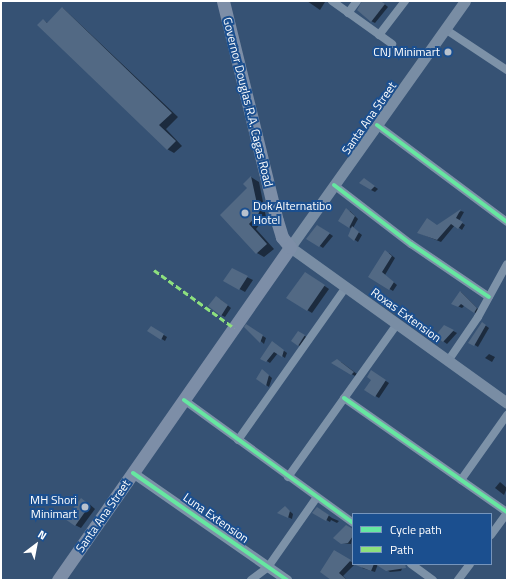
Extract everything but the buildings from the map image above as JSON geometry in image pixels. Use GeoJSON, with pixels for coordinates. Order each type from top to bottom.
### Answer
{"type":"FeatureCollection","features":[{"type":"Feature","properties":{"kind":"main road","name":"Governor Douglas R.A. Cagas Road"},"geometry":{"type":"LineString","coordinates":[[223,1],[277,221],[282,237],[290,247]]}},
{"type":"Feature","properties":{"kind":"main road","name":"Santa Ana Street"},"geometry":{"type":"LineString","coordinates":[[58,580],[290,247],[465,1]]}},
{"type":"Feature","properties":{"kind":"main road","name":"Roxas Extension"},"geometry":{"type":"LineString","coordinates":[[290,247],[507,403]]}},
{"type":"Feature","properties":{"kind":"street"},"geometry":{"type":"LineString","coordinates":[[332,1],[392,44]]}},
{"type":"Feature","properties":{"kind":"street"},"geometry":{"type":"LineString","coordinates":[[348,13],[357,1]]}},
{"type":"Feature","properties":{"kind":"street"},"geometry":{"type":"LineString","coordinates":[[379,35],[405,1]]}},
{"type":"Feature","properties":{"kind":"street"},"geometry":{"type":"LineString","coordinates":[[445,29],[507,70]]}},
{"type":"Feature","properties":{"kind":"street"},"geometry":{"type":"LineString","coordinates":[[377,125],[507,222]]}},
{"type":"Feature","properties":{"kind":"street"},"geometry":{"type":"LineString","coordinates":[[334,185],[411,244],[489,297]]}},
{"type":"Feature","properties":{"kind":"street"},"geometry":{"type":"LineString","coordinates":[[448,361],[489,297],[507,264]]}},
{"type":"Feature","properties":{"kind":"street"},"geometry":{"type":"LineString","coordinates":[[238,440],[346,287]]}},
{"type":"Feature","properties":{"kind":"street"},"geometry":{"type":"LineString","coordinates":[[288,477],[397,324]]}},
{"type":"Feature","properties":{"kind":"street"},"geometry":{"type":"LineString","coordinates":[[344,398],[507,512],[492,534]]}},
{"type":"Feature","properties":{"kind":"street"},"geometry":{"type":"LineString","coordinates":[[184,400],[352,522]]}},
{"type":"Feature","properties":{"kind":"street"},"geometry":{"type":"LineString","coordinates":[[461,480],[507,415]]}},
{"type":"Feature","properties":{"kind":"street","name":"Luna Extension"},"geometry":{"type":"LineString","coordinates":[[133,473],[287,580]]}},
{"type":"Feature","properties":{"kind":"street"},"geometry":{"type":"LineString","coordinates":[[251,580],[268,567],[317,497]]}},
{"type":"Feature","properties":{"kind":"street"},"geometry":{"type":"LineString","coordinates":[[412,565],[433,580]]}},
{"type":"Feature","properties":{"kind":"street"},"geometry":{"type":"LineString","coordinates":[[458,580],[469,565]]}},
{"type":"Feature","properties":{"kind":"marked path"},"geometry":{"type":"LineString","coordinates":[[154,270],[234,328]]}},
{"type":"Feature","properties":{"kind":"cycle path"},"geometry":{"type":"LineString","coordinates":[[377,125],[507,222]]}},
{"type":"Feature","properties":{"kind":"cycle path"},"geometry":{"type":"LineString","coordinates":[[334,185],[411,244],[489,297]]}},
{"type":"Feature","properties":{"kind":"cycle path"},"geometry":{"type":"LineString","coordinates":[[344,398],[507,512]]}},
{"type":"Feature","properties":{"kind":"cycle path"},"geometry":{"type":"LineString","coordinates":[[184,400],[352,522]]}},
{"type":"Feature","properties":{"kind":"cycle path"},"geometry":{"type":"LineString","coordinates":[[133,473],[287,580]]}},
{"type":"Feature","properties":{"kind":"place","name":"CNJ Minimart"},"geometry":{"type":"Point","coordinates":[448,52]}},
{"type":"Feature","properties":{"kind":"place","name":"Dok Alternatibo Hotel"},"geometry":{"type":"Point","coordinates":[245,213]}},
{"type":"Feature","properties":{"kind":"place","name":"MH Shori Minimart"},"geometry":{"type":"Point","coordinates":[85,507]}}]}
